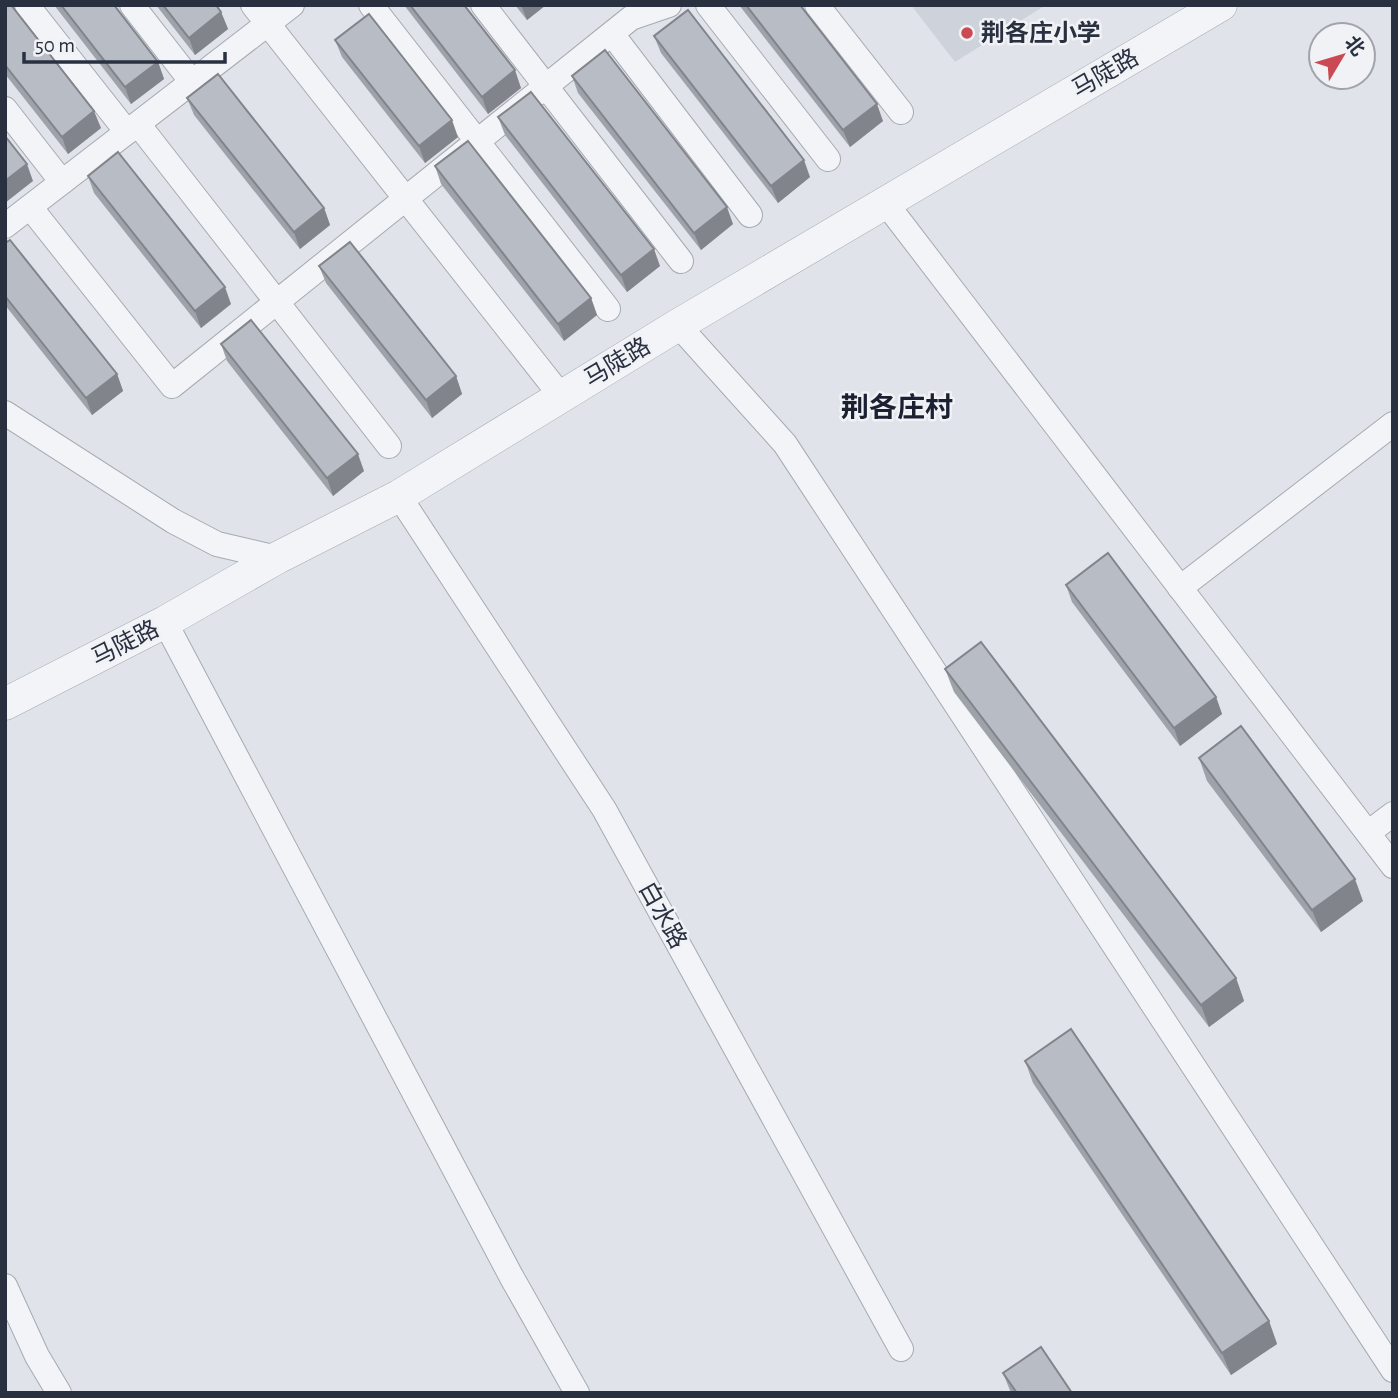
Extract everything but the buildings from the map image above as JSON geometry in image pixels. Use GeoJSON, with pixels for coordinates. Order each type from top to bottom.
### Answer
{"type":"FeatureCollection","features":[{"type":"Feature","properties":{"kind":"street"},"geometry":{"type":"LineString","coordinates":[[27,5],[278,302],[389,446]]}},
{"type":"Feature","properties":{"kind":"street"},"geometry":{"type":"LineString","coordinates":[[132,5],[192,82]]}},
{"type":"Feature","properties":{"kind":"street"},"geometry":{"type":"LineString","coordinates":[[5,226],[192,82],[261,15],[292,5]]}},
{"type":"Feature","properties":{"kind":"street"},"geometry":{"type":"LineString","coordinates":[[371,5],[608,309]]}},
{"type":"Feature","properties":{"kind":"street"},"geometry":{"type":"LineString","coordinates":[[483,5],[681,261]]}},
{"type":"Feature","properties":{"kind":"street"},"geometry":{"type":"LineString","coordinates":[[30,207],[172,386],[632,18],[669,5]]}},
{"type":"Feature","properties":{"kind":"street"},"geometry":{"type":"LineString","coordinates":[[708,5],[828,159]]}},
{"type":"Feature","properties":{"kind":"street"},"geometry":{"type":"LineString","coordinates":[[817,5],[901,112]]}},
{"type":"Feature","properties":{"kind":"street","name":"马陡路"},"geometry":{"type":"LineString","coordinates":[[5,704],[165,622],[277,558],[399,496],[678,325],[1221,5]]}},
{"type":"Feature","properties":{"kind":"street"},"geometry":{"type":"LineString","coordinates":[[261,15],[561,397]]}},
{"type":"Feature","properties":{"kind":"street"},"geometry":{"type":"LineString","coordinates":[[612,34],[750,215]]}},
{"type":"Feature","properties":{"kind":"street"},"geometry":{"type":"LineString","coordinates":[[5,109],[62,182]]}},
{"type":"Feature","properties":{"kind":"street"},"geometry":{"type":"LineString","coordinates":[[885,202],[1393,866]]}},
{"type":"Feature","properties":{"kind":"street"},"geometry":{"type":"LineString","coordinates":[[678,325],[785,444],[1393,1370]]}},
{"type":"Feature","properties":{"kind":"street"},"geometry":{"type":"LineString","coordinates":[[5,413],[173,522],[217,544],[277,558]]}},
{"type":"Feature","properties":{"kind":"street"},"geometry":{"type":"LineString","coordinates":[[1180,587],[1393,425]]}},
{"type":"Feature","properties":{"kind":"street","name":"白水路"},"geometry":{"type":"LineString","coordinates":[[399,496],[604,808],[901,1349]]}},
{"type":"Feature","properties":{"kind":"street"},"geometry":{"type":"LineString","coordinates":[[165,622],[511,1276],[577,1393]]}},
{"type":"Feature","properties":{"kind":"street"},"geometry":{"type":"LineString","coordinates":[[1368,833],[1393,814]]}},
{"type":"Feature","properties":{"kind":"street"},"geometry":{"type":"LineString","coordinates":[[5,1286],[37,1356],[59,1393]]}},
{"type":"Feature","properties":{"kind":"shaded area","name":"荆各庄小学"},"geometry":{"type":"Polygon","coordinates":[[[911,5],[1046,5],[955,62],[911,5]]]}},
{"type":"Feature","properties":{"kind":"place","name":"荆各庄小学"},"geometry":{"type":"Point","coordinates":[967,33]}},
{"type":"Feature","properties":{"kind":"district","name":"荆各庄村"},"geometry":{"type":"Point","coordinates":[897,407]}}]}
